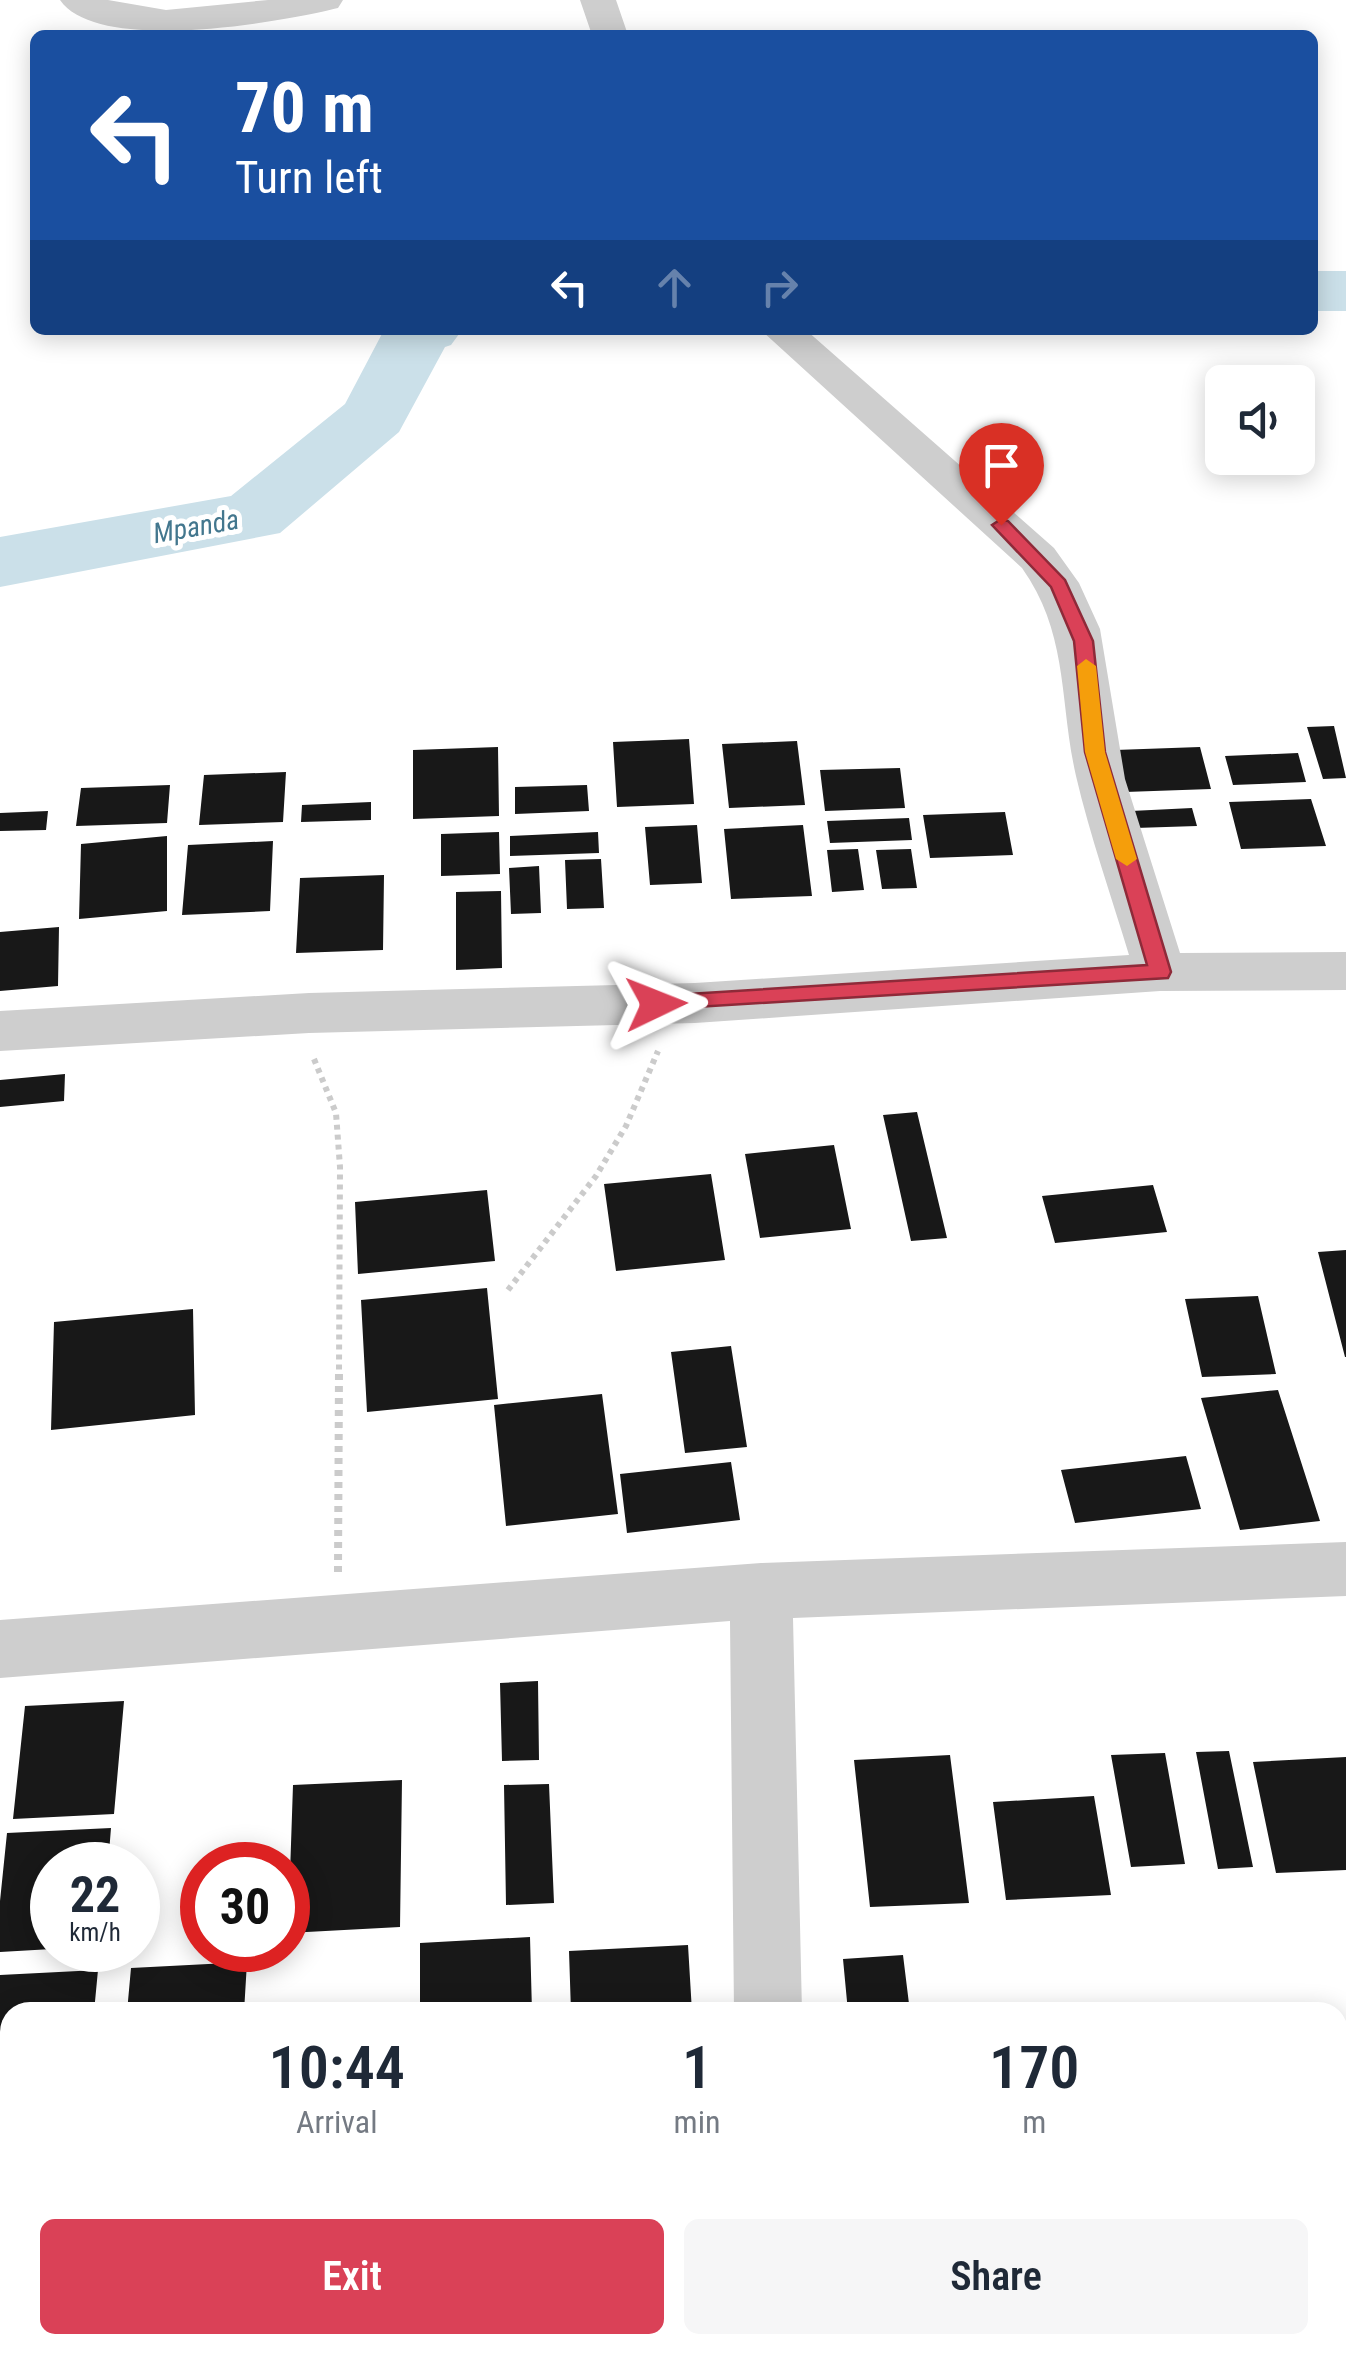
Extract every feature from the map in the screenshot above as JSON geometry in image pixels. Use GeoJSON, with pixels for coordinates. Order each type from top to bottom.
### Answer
{"type":"FeatureCollection","features":[{"type":"Feature","properties":{"kind":"street"},"geometry":{"type":"LineString","coordinates":[[78,0],[111,14],[147,21],[274,10],[324,0]]}},
{"type":"Feature","properties":{"kind":"street"},"geometry":{"type":"LineString","coordinates":[[598,0],[608,30]]}},
{"type":"Feature","properties":{"kind":"street"},"geometry":{"type":"LineString","coordinates":[[788,335],[1026,547],[1059,584],[1084,641],[1095,752],[1160,972]]}},
{"type":"Feature","properties":{"kind":"street"},"geometry":{"type":"LineString","coordinates":[[0,1031],[308,1013],[694,1004],[1160,972],[1346,971]]}},
{"type":"Feature","properties":{"kind":"street"},"geometry":{"type":"LineString","coordinates":[[0,1649],[761,1590],[1346,1568]]}},
{"type":"Feature","properties":{"kind":"street"},"geometry":{"type":"LineString","coordinates":[[761,1590],[768,2002]]}},
{"type":"Feature","properties":{"kind":"path"},"geometry":{"type":"LineString","coordinates":[[508,1290],[596,1176],[626,1126],[665,1038],[694,1004]]}},
{"type":"Feature","properties":{"kind":"path"},"geometry":{"type":"LineString","coordinates":[[308,1013],[315,1061],[336,1114],[340,1167],[337,1623]]}},
{"type":"Feature","properties":{"kind":"building"},"geometry":{"type":"Polygon","coordinates":[[[1334,726],[1346,778],[1323,779],[1307,727],[1334,726]]]}},
{"type":"Feature","properties":{"kind":"building"},"geometry":{"type":"Polygon","coordinates":[[[689,739],[694,804],[617,807],[613,742],[689,739]]]}},
{"type":"Feature","properties":{"kind":"building"},"geometry":{"type":"Polygon","coordinates":[[[797,741],[805,805],[729,808],[722,744],[797,741]]]}},
{"type":"Feature","properties":{"kind":"building"},"geometry":{"type":"Polygon","coordinates":[[[498,747],[499,816],[413,819],[413,750],[498,747]]]}},
{"type":"Feature","properties":{"kind":"building"},"geometry":{"type":"Polygon","coordinates":[[[1200,747],[1211,789],[1125,792],[1115,750],[1200,747]]]}},
{"type":"Feature","properties":{"kind":"building"},"geometry":{"type":"Polygon","coordinates":[[[1298,753],[1306,782],[1233,785],[1225,756],[1298,753]]]}},
{"type":"Feature","properties":{"kind":"building"},"geometry":{"type":"Polygon","coordinates":[[[900,768],[905,808],[825,811],[820,770],[900,768]]]}},
{"type":"Feature","properties":{"kind":"building"},"geometry":{"type":"Polygon","coordinates":[[[286,772],[283,822],[199,825],[204,775],[286,772]]]}},
{"type":"Feature","properties":{"kind":"building"},"geometry":{"type":"Polygon","coordinates":[[[170,785],[167,823],[76,826],[81,788],[170,785]]]}},
{"type":"Feature","properties":{"kind":"building"},"geometry":{"type":"Polygon","coordinates":[[[587,785],[589,811],[515,814],[515,787],[587,785]]]}},
{"type":"Feature","properties":{"kind":"building"},"geometry":{"type":"Polygon","coordinates":[[[1311,799],[1326,846],[1241,849],[1229,802],[1311,799]]]}},
{"type":"Feature","properties":{"kind":"building"},"geometry":{"type":"Polygon","coordinates":[[[371,802],[371,820],[301,822],[302,805],[371,802]]]}},
{"type":"Feature","properties":{"kind":"building"},"geometry":{"type":"Polygon","coordinates":[[[1192,808],[1197,826],[1135,828],[1131,811],[1192,808]]]}},
{"type":"Feature","properties":{"kind":"building"},"geometry":{"type":"Polygon","coordinates":[[[48,811],[46,830],[0,831],[0,813],[48,811]]]}},
{"type":"Feature","properties":{"kind":"building"},"geometry":{"type":"Polygon","coordinates":[[[1005,812],[1013,855],[930,858],[923,815],[1005,812]]]}},
{"type":"Feature","properties":{"kind":"building"},"geometry":{"type":"Polygon","coordinates":[[[909,818],[912,840],[830,843],[827,821],[909,818]]]}},
{"type":"Feature","properties":{"kind":"building"},"geometry":{"type":"Polygon","coordinates":[[[697,825],[702,883],[650,885],[645,827],[697,825]]]}},
{"type":"Feature","properties":{"kind":"building"},"geometry":{"type":"Polygon","coordinates":[[[803,825],[812,896],[731,899],[724,829],[803,825]]]}},
{"type":"Feature","properties":{"kind":"building"},"geometry":{"type":"Polygon","coordinates":[[[499,832],[500,874],[441,876],[441,834],[499,832]]]}},
{"type":"Feature","properties":{"kind":"building"},"geometry":{"type":"Polygon","coordinates":[[[598,832],[599,853],[510,856],[510,836],[598,832]]]}},
{"type":"Feature","properties":{"kind":"building"},"geometry":{"type":"Polygon","coordinates":[[[167,836],[167,911],[79,919],[81,844],[167,836]]]}},
{"type":"Feature","properties":{"kind":"building"},"geometry":{"type":"Polygon","coordinates":[[[273,841],[270,911],[182,915],[188,845],[273,841]]]}},
{"type":"Feature","properties":{"kind":"building"},"geometry":{"type":"Polygon","coordinates":[[[858,849],[864,890],[832,892],[827,850],[858,849]]]}},
{"type":"Feature","properties":{"kind":"building"},"geometry":{"type":"Polygon","coordinates":[[[911,849],[917,888],[882,889],[876,850],[911,849]]]}},
{"type":"Feature","properties":{"kind":"building"},"geometry":{"type":"Polygon","coordinates":[[[601,859],[604,908],[567,909],[565,860],[601,859]]]}},
{"type":"Feature","properties":{"kind":"building"},"geometry":{"type":"Polygon","coordinates":[[[539,866],[541,913],[511,914],[509,868],[539,866]]]}},
{"type":"Feature","properties":{"kind":"building"},"geometry":{"type":"Polygon","coordinates":[[[384,875],[383,950],[296,953],[300,878],[384,875]]]}},
{"type":"Feature","properties":{"kind":"building"},"geometry":{"type":"Polygon","coordinates":[[[501,891],[502,968],[456,970],[456,892],[501,891]]]}},
{"type":"Feature","properties":{"kind":"building"},"geometry":{"type":"Polygon","coordinates":[[[59,927],[58,986],[0,991],[0,932],[59,927]]]}},
{"type":"Feature","properties":{"kind":"building"},"geometry":{"type":"Polygon","coordinates":[[[65,1074],[64,1101],[0,1107],[0,1080],[65,1074]]]}},
{"type":"Feature","properties":{"kind":"building"},"geometry":{"type":"Polygon","coordinates":[[[917,1112],[947,1238],[911,1241],[883,1115],[917,1112]]]}},
{"type":"Feature","properties":{"kind":"building"},"geometry":{"type":"Polygon","coordinates":[[[834,1145],[851,1229],[760,1238],[745,1154],[834,1145]]]}},
{"type":"Feature","properties":{"kind":"building"},"geometry":{"type":"Polygon","coordinates":[[[711,1174],[725,1260],[616,1271],[604,1184],[711,1174]]]}},
{"type":"Feature","properties":{"kind":"building"},"geometry":{"type":"Polygon","coordinates":[[[1153,1185],[1167,1232],[1055,1243],[1042,1196],[1153,1185]]]}},
{"type":"Feature","properties":{"kind":"building"},"geometry":{"type":"Polygon","coordinates":[[[487,1190],[495,1261],[358,1274],[355,1202],[487,1190]]]}},
{"type":"Feature","properties":{"kind":"building"},"geometry":{"type":"Polygon","coordinates":[[[1346,1250],[1346,1357],[1345,1357],[1318,1252],[1346,1250]]]}},
{"type":"Feature","properties":{"kind":"building"},"geometry":{"type":"Polygon","coordinates":[[[487,1288],[498,1399],[367,1412],[361,1300],[487,1288]]]}},
{"type":"Feature","properties":{"kind":"building"},"geometry":{"type":"Polygon","coordinates":[[[1258,1296],[1276,1374],[1202,1377],[1185,1299],[1258,1296]]]}},
{"type":"Feature","properties":{"kind":"building"},"geometry":{"type":"Polygon","coordinates":[[[193,1309],[195,1415],[51,1430],[54,1322],[193,1309]]]}},
{"type":"Feature","properties":{"kind":"building"},"geometry":{"type":"Polygon","coordinates":[[[731,1346],[747,1447],[685,1453],[671,1352],[731,1346]]]}},
{"type":"Feature","properties":{"kind":"building"},"geometry":{"type":"Polygon","coordinates":[[[1278,1390],[1320,1521],[1240,1530],[1201,1398],[1278,1390]]]}},
{"type":"Feature","properties":{"kind":"building"},"geometry":{"type":"Polygon","coordinates":[[[602,1394],[618,1514],[506,1526],[494,1405],[602,1394]]]}},
{"type":"Feature","properties":{"kind":"building"},"geometry":{"type":"Polygon","coordinates":[[[1186,1456],[1201,1509],[1075,1523],[1061,1470],[1186,1456]]]}},
{"type":"Feature","properties":{"kind":"building"},"geometry":{"type":"Polygon","coordinates":[[[731,1462],[740,1520],[627,1533],[620,1474],[731,1462]]]}},
{"type":"Feature","properties":{"kind":"building"},"geometry":{"type":"Polygon","coordinates":[[[538,1681],[539,1760],[502,1761],[500,1683],[538,1681]]]}},
{"type":"Feature","properties":{"kind":"building"},"geometry":{"type":"Polygon","coordinates":[[[124,1701],[114,1814],[13,1819],[25,1706],[124,1701]]]}},
{"type":"Feature","properties":{"kind":"building"},"geometry":{"type":"Polygon","coordinates":[[[1229,1751],[1253,1867],[1218,1869],[1196,1752],[1229,1751]]]}},
{"type":"Feature","properties":{"kind":"building"},"geometry":{"type":"Polygon","coordinates":[[[1165,1753],[1185,1864],[1131,1867],[1111,1755],[1165,1753]]]}},
{"type":"Feature","properties":{"kind":"building"},"geometry":{"type":"Polygon","coordinates":[[[950,1755],[969,1903],[870,1907],[854,1760],[950,1755]]]}},
{"type":"Feature","properties":{"kind":"building"},"geometry":{"type":"Polygon","coordinates":[[[1346,1757],[1346,1870],[1276,1873],[1253,1762],[1346,1757]]]}},
{"type":"Feature","properties":{"kind":"building"},"geometry":{"type":"Polygon","coordinates":[[[402,1780],[400,1927],[310,1932],[310,1842],[291,1842],[293,1785],[402,1780]]]}},
{"type":"Feature","properties":{"kind":"building"},"geometry":{"type":"Polygon","coordinates":[[[549,1784],[554,1903],[506,1905],[504,1785],[549,1784]]]}},
{"type":"Feature","properties":{"kind":"building"},"geometry":{"type":"Polygon","coordinates":[[[1094,1796],[1111,1895],[1006,1900],[993,1802],[1094,1796]]]}},
{"type":"Feature","properties":{"kind":"building"},"geometry":{"type":"Polygon","coordinates":[[[111,1828],[110,1842],[30,1842],[30,1950],[0,1952],[7,1833],[111,1828]]]}},
{"type":"Feature","properties":{"kind":"building"},"geometry":{"type":"Polygon","coordinates":[[[530,1937],[532,2002],[420,2002],[420,1943],[530,1937]]]}},
{"type":"Feature","properties":{"kind":"building"},"geometry":{"type":"Polygon","coordinates":[[[688,1945],[691,2002],[571,2002],[569,1951],[688,1945]]]}},
{"type":"Feature","properties":{"kind":"building"},"geometry":{"type":"Polygon","coordinates":[[[903,1955],[909,2002],[847,2002],[843,1959],[903,1955]]]}},
{"type":"Feature","properties":{"kind":"building"},"geometry":{"type":"Polygon","coordinates":[[[180,1965],[180,1972],[246,1972],[245,2002],[128,2002],[131,1972],[160,1972],[160,1966],[180,1965]]]}},
{"type":"Feature","properties":{"kind":"building"},"geometry":{"type":"Polygon","coordinates":[[[98,1972],[95,2002],[0,2002],[0,1975],[98,1972]]]}},
{"type":"Feature","properties":{"kind":"waterway","name":"Mpanda"},"geometry":{"type":"LineString","coordinates":[[1318,291],[1346,291]]}},
{"type":"Feature","properties":{"kind":"waterway","name":"Mpanda"},"geometry":{"type":"LineString","coordinates":[[0,562],[254,516],[374,416],[416,335]]}},
{"type":"Feature","properties":{"kind":"slow traffic"},"geometry":{"type":"LineString","coordinates":[[1086,666],[1095,752],[1127,859]]}},
{"type":"Feature","properties":{"kind":"route"},"geometry":{"type":"LineString","coordinates":[[656,1004],[1160,972],[1095,752],[1084,641],[1059,584],[1038,558],[1001,525]]}}]}
